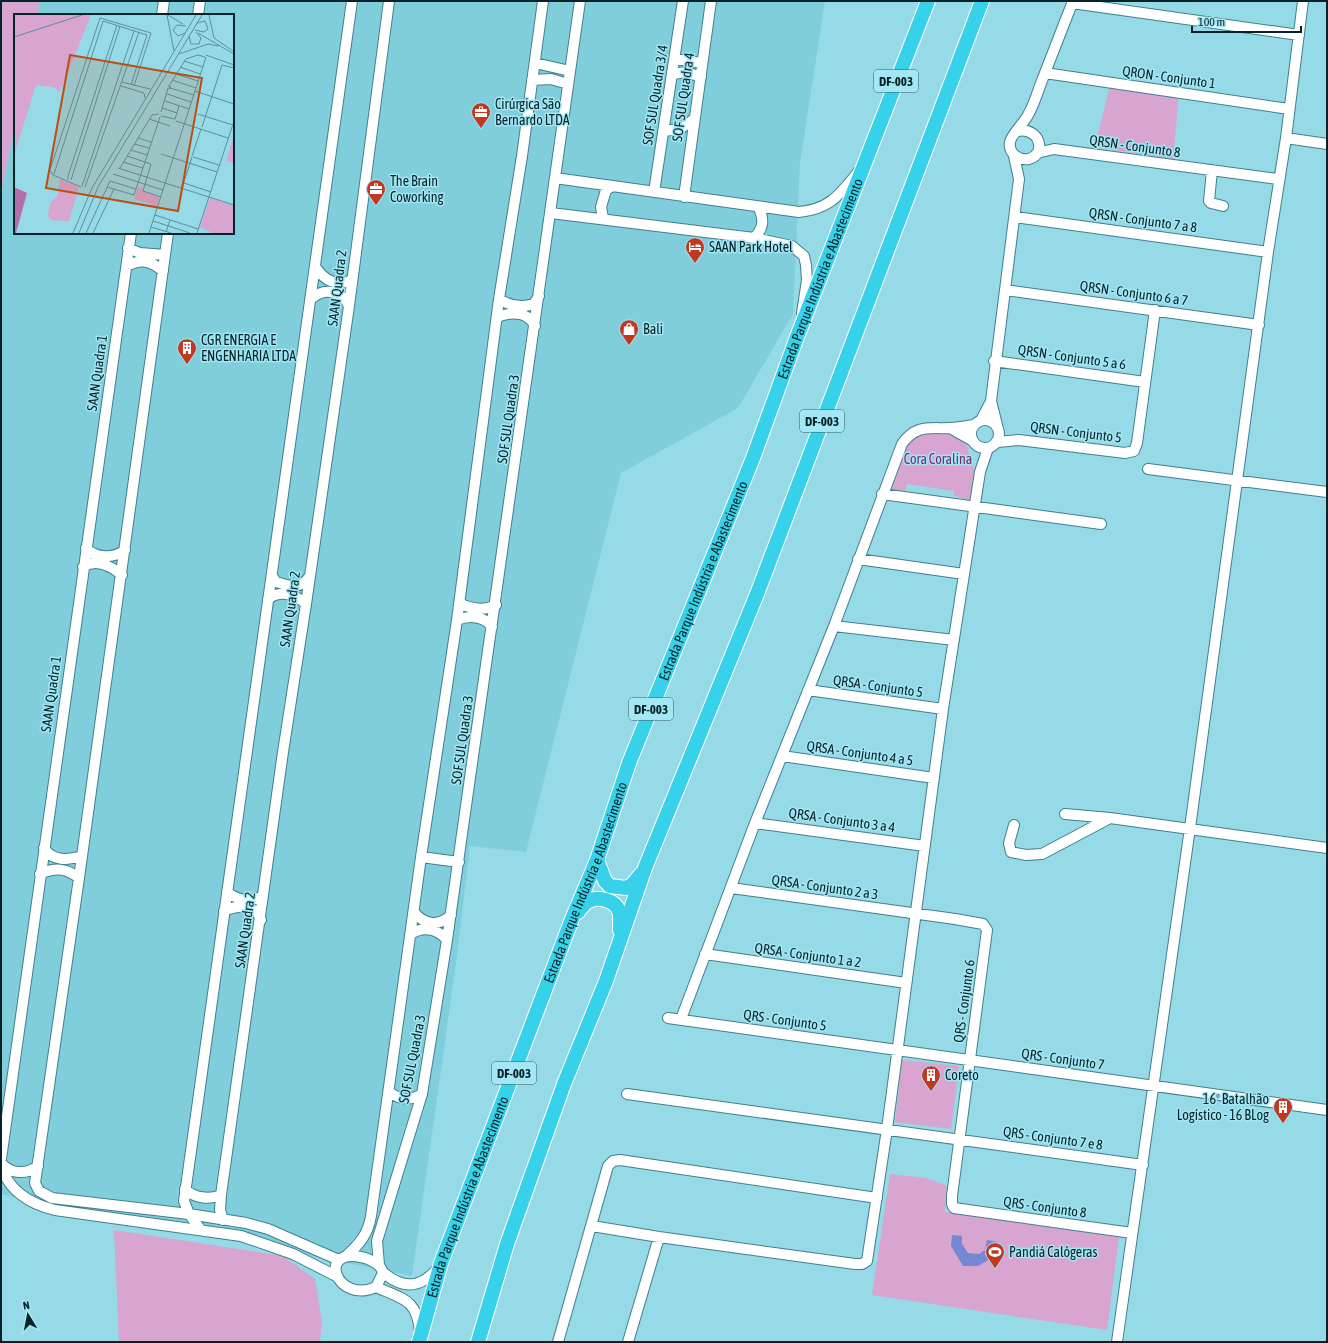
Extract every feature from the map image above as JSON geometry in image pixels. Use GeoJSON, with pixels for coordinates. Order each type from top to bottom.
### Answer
{"type":"FeatureCollection","features":[{"type":"Feature","properties":{"kind":"highway","name":"Estrada Parque Indústria e Abastecimento"},"geometry":{"type":"LineString","coordinates":[[419,1339],[442,1263],[572,919],[597,860],[629,763],[753,458],[797,337],[867,162],[928,1]]}},
{"type":"Feature","properties":{"kind":"highway","name":"DF-003"},"geometry":{"type":"LineString","coordinates":[[478,1342],[507,1244],[564,1084],[606,981],[645,868],[757,594],[982,1]]}},
{"type":"Feature","properties":{"kind":"highway"},"geometry":{"type":"LineString","coordinates":[[597,860],[605,881],[610,886],[617,888],[626,888],[632,885],[645,868]]}},
{"type":"Feature","properties":{"kind":"highway"},"geometry":{"type":"LineString","coordinates":[[572,919],[589,900],[609,900],[619,910],[620,937]]}},
{"type":"Feature","properties":{"kind":"street"},"geometry":{"type":"LineString","coordinates":[[162,14],[164,1]]}},
{"type":"Feature","properties":{"kind":"street"},"geometry":{"type":"LineString","coordinates":[[198,14],[200,1]]}},
{"type":"Feature","properties":{"kind":"street"},"geometry":{"type":"LineString","coordinates":[[201,1230],[189,1214],[184,1201],[185,1189],[312,298],[352,1]]}},
{"type":"Feature","properties":{"kind":"street","name":"SAAN Quadra 2"},"geometry":{"type":"LineString","coordinates":[[223,1220],[220,1210],[221,1195],[261,920],[293,678],[306,604],[349,306],[389,1]]}},
{"type":"Feature","properties":{"kind":"street"},"geometry":{"type":"LineString","coordinates":[[419,1339],[417,1314],[410,1302],[376,1287],[364,1291],[356,1290],[338,1281],[336,1276],[336,1266],[342,1258],[361,1242],[369,1226],[421,857],[457,620],[500,299],[543,1]]}},
{"type":"Feature","properties":{"kind":"street","name":"SOF SUL Quadra 3"},"geometry":{"type":"LineString","coordinates":[[381,1269],[377,1241],[422,1094],[448,940],[580,1]]}},
{"type":"Feature","properties":{"kind":"street","name":"SOF SUL Quadra 3/4"},"geometry":{"type":"LineString","coordinates":[[654,192],[683,1]]}},
{"type":"Feature","properties":{"kind":"street","name":"SOF SUL Quadra 4"},"geometry":{"type":"LineString","coordinates":[[684,197],[711,1]]}},
{"type":"Feature","properties":{"kind":"street"},"geometry":{"type":"LineString","coordinates":[[1118,1342],[1238,480],[1278,179],[1286,138],[1303,1]]}},
{"type":"Feature","properties":{"kind":"street"},"geometry":{"type":"LineString","coordinates":[[950,428],[981,448],[988,448],[998,442],[1000,435],[991,401],[994,360],[1005,290],[1019,179],[1014,156],[1010,150],[1010,142],[1012,136],[1018,131],[1029,114],[1072,2],[1299,35]]}},
{"type":"Feature","properties":{"kind":"street"},"geometry":{"type":"LineString","coordinates":[[675,59],[702,63]]}},
{"type":"Feature","properties":{"kind":"street"},"geometry":{"type":"LineString","coordinates":[[534,63],[570,70]]}},
{"type":"Feature","properties":{"kind":"street"},"geometry":{"type":"LineString","coordinates":[[673,74],[686,72],[701,77]]}},
{"type":"Feature","properties":{"kind":"street","name":"QRON - Conjunto 1"},"geometry":{"type":"LineString","coordinates":[[1045,73],[1289,108]]}},
{"type":"Feature","properties":{"kind":"street"},"geometry":{"type":"LineString","coordinates":[[532,80],[551,79],[568,84]]}},
{"type":"Feature","properties":{"kind":"street"},"geometry":{"type":"LineString","coordinates":[[1019,179],[1039,147],[1029,114]]}},
{"type":"Feature","properties":{"kind":"street"},"geometry":{"type":"LineString","coordinates":[[664,131],[680,129],[694,119]]}},
{"type":"Feature","properties":{"kind":"street"},"geometry":{"type":"LineString","coordinates":[[1018,131],[1026,130],[1036,136]]}},
{"type":"Feature","properties":{"kind":"street","name":"QRSN - Conjunto 8"},"geometry":{"type":"LineString","coordinates":[[1036,136],[1054,149]]}},
{"type":"Feature","properties":{"kind":"street"},"geometry":{"type":"LineString","coordinates":[[1286,138],[1327,144]]}},
{"type":"Feature","properties":{"kind":"street","name":"QRSN - Conjunto 8"},"geometry":{"type":"LineString","coordinates":[[1033,156],[1054,149],[1278,179]]}},
{"type":"Feature","properties":{"kind":"street"},"geometry":{"type":"LineString","coordinates":[[1014,156],[1021,159],[1033,156]]}},
{"type":"Feature","properties":{"kind":"street"},"geometry":{"type":"LineString","coordinates":[[555,178],[759,208],[800,212],[818,209],[834,200],[867,162]]}},
{"type":"Feature","properties":{"kind":"street"},"geometry":{"type":"LineString","coordinates":[[1212,170],[1208,200],[1211,203],[1223,206]]}},
{"type":"Feature","properties":{"kind":"street"},"geometry":{"type":"LineString","coordinates":[[603,218],[602,203],[606,190],[611,187]]}},
{"type":"Feature","properties":{"kind":"street"},"geometry":{"type":"LineString","coordinates":[[754,238],[762,228],[762,217],[759,208]]}},
{"type":"Feature","properties":{"kind":"street"},"geometry":{"type":"LineString","coordinates":[[551,213],[603,218],[754,238],[792,246],[804,256],[807,280],[797,337]]}},
{"type":"Feature","properties":{"kind":"street","name":"QRSN - Conjunto 7 a 8"},"geometry":{"type":"LineString","coordinates":[[1015,217],[1268,252]]}},
{"type":"Feature","properties":{"kind":"street","name":"SAAN Quadra 1"},"geometry":{"type":"LineString","coordinates":[[1,1159],[131,234]]}},
{"type":"Feature","properties":{"kind":"street"},"geometry":{"type":"LineString","coordinates":[[168,234],[122,575],[35,1180],[36,1186],[43,1194],[52,1198],[189,1214],[246,1223],[268,1229],[342,1258],[363,1257],[403,1283],[419,1284],[430,1277],[442,1263]]}},
{"type":"Feature","properties":{"kind":"street"},"geometry":{"type":"LineString","coordinates":[[128,248],[140,253],[165,255]]}},
{"type":"Feature","properties":{"kind":"street"},"geometry":{"type":"LineString","coordinates":[[126,266],[137,261],[146,261],[154,264],[163,271]]}},
{"type":"Feature","properties":{"kind":"street"},"geometry":{"type":"LineString","coordinates":[[316,268],[324,279],[334,283],[344,283],[352,280]]}},
{"type":"Feature","properties":{"kind":"street","name":"QRSN - Conjunto 6 a 7"},"geometry":{"type":"LineString","coordinates":[[1005,290],[1259,324]]}},
{"type":"Feature","properties":{"kind":"street"},"geometry":{"type":"LineString","coordinates":[[312,298],[317,293],[337,293],[342,296],[349,306]]}},
{"type":"Feature","properties":{"kind":"street"},"geometry":{"type":"LineString","coordinates":[[500,299],[506,303],[522,306],[534,304],[539,296]]}},
{"type":"Feature","properties":{"kind":"street"},"geometry":{"type":"LineString","coordinates":[[1145,382],[1155,310]]}},
{"type":"Feature","properties":{"kind":"street"},"geometry":{"type":"LineString","coordinates":[[498,318],[505,314],[519,314],[528,316],[532,319],[535,326]]}},
{"type":"Feature","properties":{"kind":"street","name":"QRSN - Conjunto 5 a 6"},"geometry":{"type":"LineString","coordinates":[[994,360],[1145,382]]}},
{"type":"Feature","properties":{"kind":"street","name":"QRSN - Conjunto 5"},"geometry":{"type":"LineString","coordinates":[[998,442],[1019,440],[1130,452],[1134,451],[1138,443],[1145,382]]}},
{"type":"Feature","properties":{"kind":"street"},"geometry":{"type":"LineString","coordinates":[[980,472],[971,433],[991,401]]}},
{"type":"Feature","properties":{"kind":"street"},"geometry":{"type":"LineString","coordinates":[[681,1019],[755,822],[834,626],[899,450],[907,438],[917,430],[925,428],[950,428],[990,420],[998,427]]}},
{"type":"Feature","properties":{"kind":"street","name":"QRSN - Conjunto 5"},"geometry":{"type":"LineString","coordinates":[[998,427],[1019,440]]}},
{"type":"Feature","properties":{"kind":"street"},"geometry":{"type":"LineString","coordinates":[[592,1226],[659,1237],[862,1264],[868,1258],[954,640],[980,472],[988,448]]}},
{"type":"Feature","properties":{"kind":"street"},"geometry":{"type":"LineString","coordinates":[[1148,469],[1327,492]]}},
{"type":"Feature","properties":{"kind":"street"},"geometry":{"type":"LineString","coordinates":[[882,494],[1102,524]]}},
{"type":"Feature","properties":{"kind":"street"},"geometry":{"type":"LineString","coordinates":[[86,548],[96,555],[106,556],[119,555],[125,550]]}},
{"type":"Feature","properties":{"kind":"street"},"geometry":{"type":"LineString","coordinates":[[858,559],[964,574]]}},
{"type":"Feature","properties":{"kind":"street"},"geometry":{"type":"LineString","coordinates":[[83,567],[89,563],[107,565],[122,575]]}},
{"type":"Feature","properties":{"kind":"street"},"geometry":{"type":"LineString","coordinates":[[272,576],[276,582],[298,586],[306,583],[309,577]]}},
{"type":"Feature","properties":{"kind":"street"},"geometry":{"type":"LineString","coordinates":[[268,599],[273,595],[288,594],[298,597],[306,604]]}},
{"type":"Feature","properties":{"kind":"street"},"geometry":{"type":"LineString","coordinates":[[459,603],[466,607],[482,609],[496,605]]}},
{"type":"Feature","properties":{"kind":"street"},"geometry":{"type":"LineString","coordinates":[[457,620],[463,617],[479,618],[485,620],[492,627]]}},
{"type":"Feature","properties":{"kind":"street"},"geometry":{"type":"LineString","coordinates":[[834,626],[954,640]]}},
{"type":"Feature","properties":{"kind":"street","name":"QRSA - Conjunto 5"},"geometry":{"type":"LineString","coordinates":[[808,690],[944,709]]}},
{"type":"Feature","properties":{"kind":"street","name":"QRSA - Conjunto 4 a 5"},"geometry":{"type":"LineString","coordinates":[[782,756],[934,778]]}},
{"type":"Feature","properties":{"kind":"street"},"geometry":{"type":"LineString","coordinates":[[1065,814],[1190,828],[1327,848]]}},
{"type":"Feature","properties":{"kind":"street"},"geometry":{"type":"LineString","coordinates":[[1014,825],[1009,843],[1011,852],[1036,855],[1048,852],[1110,818]]}},
{"type":"Feature","properties":{"kind":"street","name":"QRSA - Conjunto 3 a 4"},"geometry":{"type":"LineString","coordinates":[[755,822],[925,846]]}},
{"type":"Feature","properties":{"kind":"street"},"geometry":{"type":"LineString","coordinates":[[44,848],[51,856],[61,859],[82,856]]}},
{"type":"Feature","properties":{"kind":"street"},"geometry":{"type":"LineString","coordinates":[[421,857],[459,862]]}},
{"type":"Feature","properties":{"kind":"street"},"geometry":{"type":"LineString","coordinates":[[40,874],[48,870],[61,869],[72,872],[79,878]]}},
{"type":"Feature","properties":{"kind":"street","name":"QRSA - Conjunto 2 a 3"},"geometry":{"type":"LineString","coordinates":[[731,888],[982,923]]}},
{"type":"Feature","properties":{"kind":"street"},"geometry":{"type":"LineString","coordinates":[[227,892],[233,897],[245,900],[263,896]]}},
{"type":"Feature","properties":{"kind":"street"},"geometry":{"type":"LineString","coordinates":[[224,912],[236,907],[242,907],[257,912],[261,920]]}},
{"type":"Feature","properties":{"kind":"street"},"geometry":{"type":"LineString","coordinates":[[414,912],[419,919],[436,923],[442,923],[451,916]]}},
{"type":"Feature","properties":{"kind":"street","name":"QRS - Conjunto 6"},"geometry":{"type":"LineString","coordinates":[[898,1050],[970,1060],[987,930],[987,927],[982,923]]}},
{"type":"Feature","properties":{"kind":"street"},"geometry":{"type":"LineString","coordinates":[[410,935],[416,930],[433,930],[442,934],[448,940]]}},
{"type":"Feature","properties":{"kind":"street","name":"QRSA - Conjunto 1 a 2"},"geometry":{"type":"LineString","coordinates":[[705,954],[906,983]]}},
{"type":"Feature","properties":{"kind":"street","name":"QRS - Conjunto 5"},"geometry":{"type":"LineString","coordinates":[[668,1018],[898,1050]]}},
{"type":"Feature","properties":{"kind":"street"},"geometry":{"type":"LineString","coordinates":[[959,1140],[970,1060]]}},
{"type":"Feature","properties":{"kind":"street","name":"QRS - Conjunto 7"},"geometry":{"type":"LineString","coordinates":[[970,1060],[1153,1086],[1327,1108]]}},
{"type":"Feature","properties":{"kind":"street"},"geometry":{"type":"LineString","coordinates":[[389,1092],[395,1096],[407,1099],[416,1098],[422,1094]]}},
{"type":"Feature","properties":{"kind":"street","name":"QRS - Conjunto 7 e 8"},"geometry":{"type":"LineString","coordinates":[[627,1094],[1143,1165]]}},
{"type":"Feature","properties":{"kind":"street","name":"QRS - Conjunto 8"},"geometry":{"type":"LineString","coordinates":[[959,1140],[952,1196],[952,1204],[954,1208],[1132,1233]]}},
{"type":"Feature","properties":{"kind":"street"},"geometry":{"type":"LineString","coordinates":[[558,1342],[608,1166],[613,1161],[620,1160],[877,1198]]}},
{"type":"Feature","properties":{"kind":"street"},"geometry":{"type":"LineString","coordinates":[[1,1163],[6,1168],[18,1172],[30,1171],[38,1166]]}},
{"type":"Feature","properties":{"kind":"street"},"geometry":{"type":"LineString","coordinates":[[1,1163],[6,1179],[17,1192],[33,1202],[55,1210],[241,1236],[268,1244],[293,1254],[336,1276]]}},
{"type":"Feature","properties":{"kind":"street"},"geometry":{"type":"LineString","coordinates":[[185,1189],[190,1194],[203,1198],[221,1195]]}},
{"type":"Feature","properties":{"kind":"street"},"geometry":{"type":"LineString","coordinates":[[172,1212],[184,1201]]}},
{"type":"Feature","properties":{"kind":"street"},"geometry":{"type":"LineString","coordinates":[[628,1342],[659,1237]]}},
{"type":"Feature","properties":{"kind":"street"},"geometry":{"type":"LineString","coordinates":[[376,1287],[381,1269]]}},
{"type":"Feature","properties":{"kind":"shaded area"},"geometry":{"type":"Polygon","coordinates":[[[40,1],[825,1],[800,163],[793,314],[738,408],[621,473],[526,852],[470,846],[456,963],[412,1276],[1,1194],[1,193],[14,129],[14,234],[234,234],[234,14],[37,14],[40,1]]]}},
{"type":"Feature","properties":{"kind":"green space"},"geometry":{"type":"Polygon","coordinates":[[[1,1],[40,1],[37,14],[14,14],[14,129],[1,193],[1,1]]]}},
{"type":"Feature","properties":{"kind":"green space"},"geometry":{"type":"Polygon","coordinates":[[[1110,85],[1179,93],[1173,159],[1095,147],[1110,85]]]}},
{"type":"Feature","properties":{"kind":"green space","name":"Cora Coralina"},"geometry":{"type":"Polygon","coordinates":[[[922,431],[951,432],[967,446],[974,470],[971,500],[954,496],[954,491],[907,484],[905,491],[890,487],[897,463],[904,448],[909,441],[922,431]]]}},
{"type":"Feature","properties":{"kind":"green space"},"geometry":{"type":"Polygon","coordinates":[[[902,1060],[959,1066],[951,1129],[895,1122],[902,1060]]]}},
{"type":"Feature","properties":{"kind":"green space","name":"Pandiá Calógeras"},"geometry":{"type":"Polygon","coordinates":[[[890,1174],[926,1178],[947,1186],[945,1212],[1119,1237],[1107,1330],[872,1295],[890,1174]]]}},
{"type":"Feature","properties":{"kind":"green space"},"geometry":{"type":"Polygon","coordinates":[[[114,1230],[283,1256],[315,1279],[322,1323],[320,1342],[119,1342],[114,1230]]]}},
{"type":"Feature","properties":{"kind":"water"},"geometry":{"type":"Polygon","coordinates":[[[952,1235],[962,1236],[962,1244],[968,1253],[979,1254],[985,1250],[987,1240],[998,1242],[995,1256],[978,1266],[963,1266],[951,1246],[952,1235]]]}},
{"type":"Feature","properties":{"kind":"place","name":"Cirúrgica São Bernardo LTDA"},"geometry":{"type":"Point","coordinates":[481,129]}},
{"type":"Feature","properties":{"kind":"place","name":"The Brain Coworking"},"geometry":{"type":"Point","coordinates":[376,206]}},
{"type":"Feature","properties":{"kind":"place","name":"SAAN Park Hotel"},"geometry":{"type":"Point","coordinates":[695,264]}},
{"type":"Feature","properties":{"kind":"place","name":"Bali"},"geometry":{"type":"Point","coordinates":[629,346]}},
{"type":"Feature","properties":{"kind":"place","name":"CGR ENERGIA E ENGENHARIA LTDA"},"geometry":{"type":"Point","coordinates":[187,365]}},
{"type":"Feature","properties":{"kind":"place","name":"Coreto"},"geometry":{"type":"Point","coordinates":[931,1092]}},
{"type":"Feature","properties":{"kind":"place","name":"16º Batalhão Logístico - 16 BLog"},"geometry":{"type":"Point","coordinates":[1283,1124]}},
{"type":"Feature","properties":{"kind":"place","name":"Pandiá Calógeras"},"geometry":{"type":"Point","coordinates":[995,1269]}}]}
